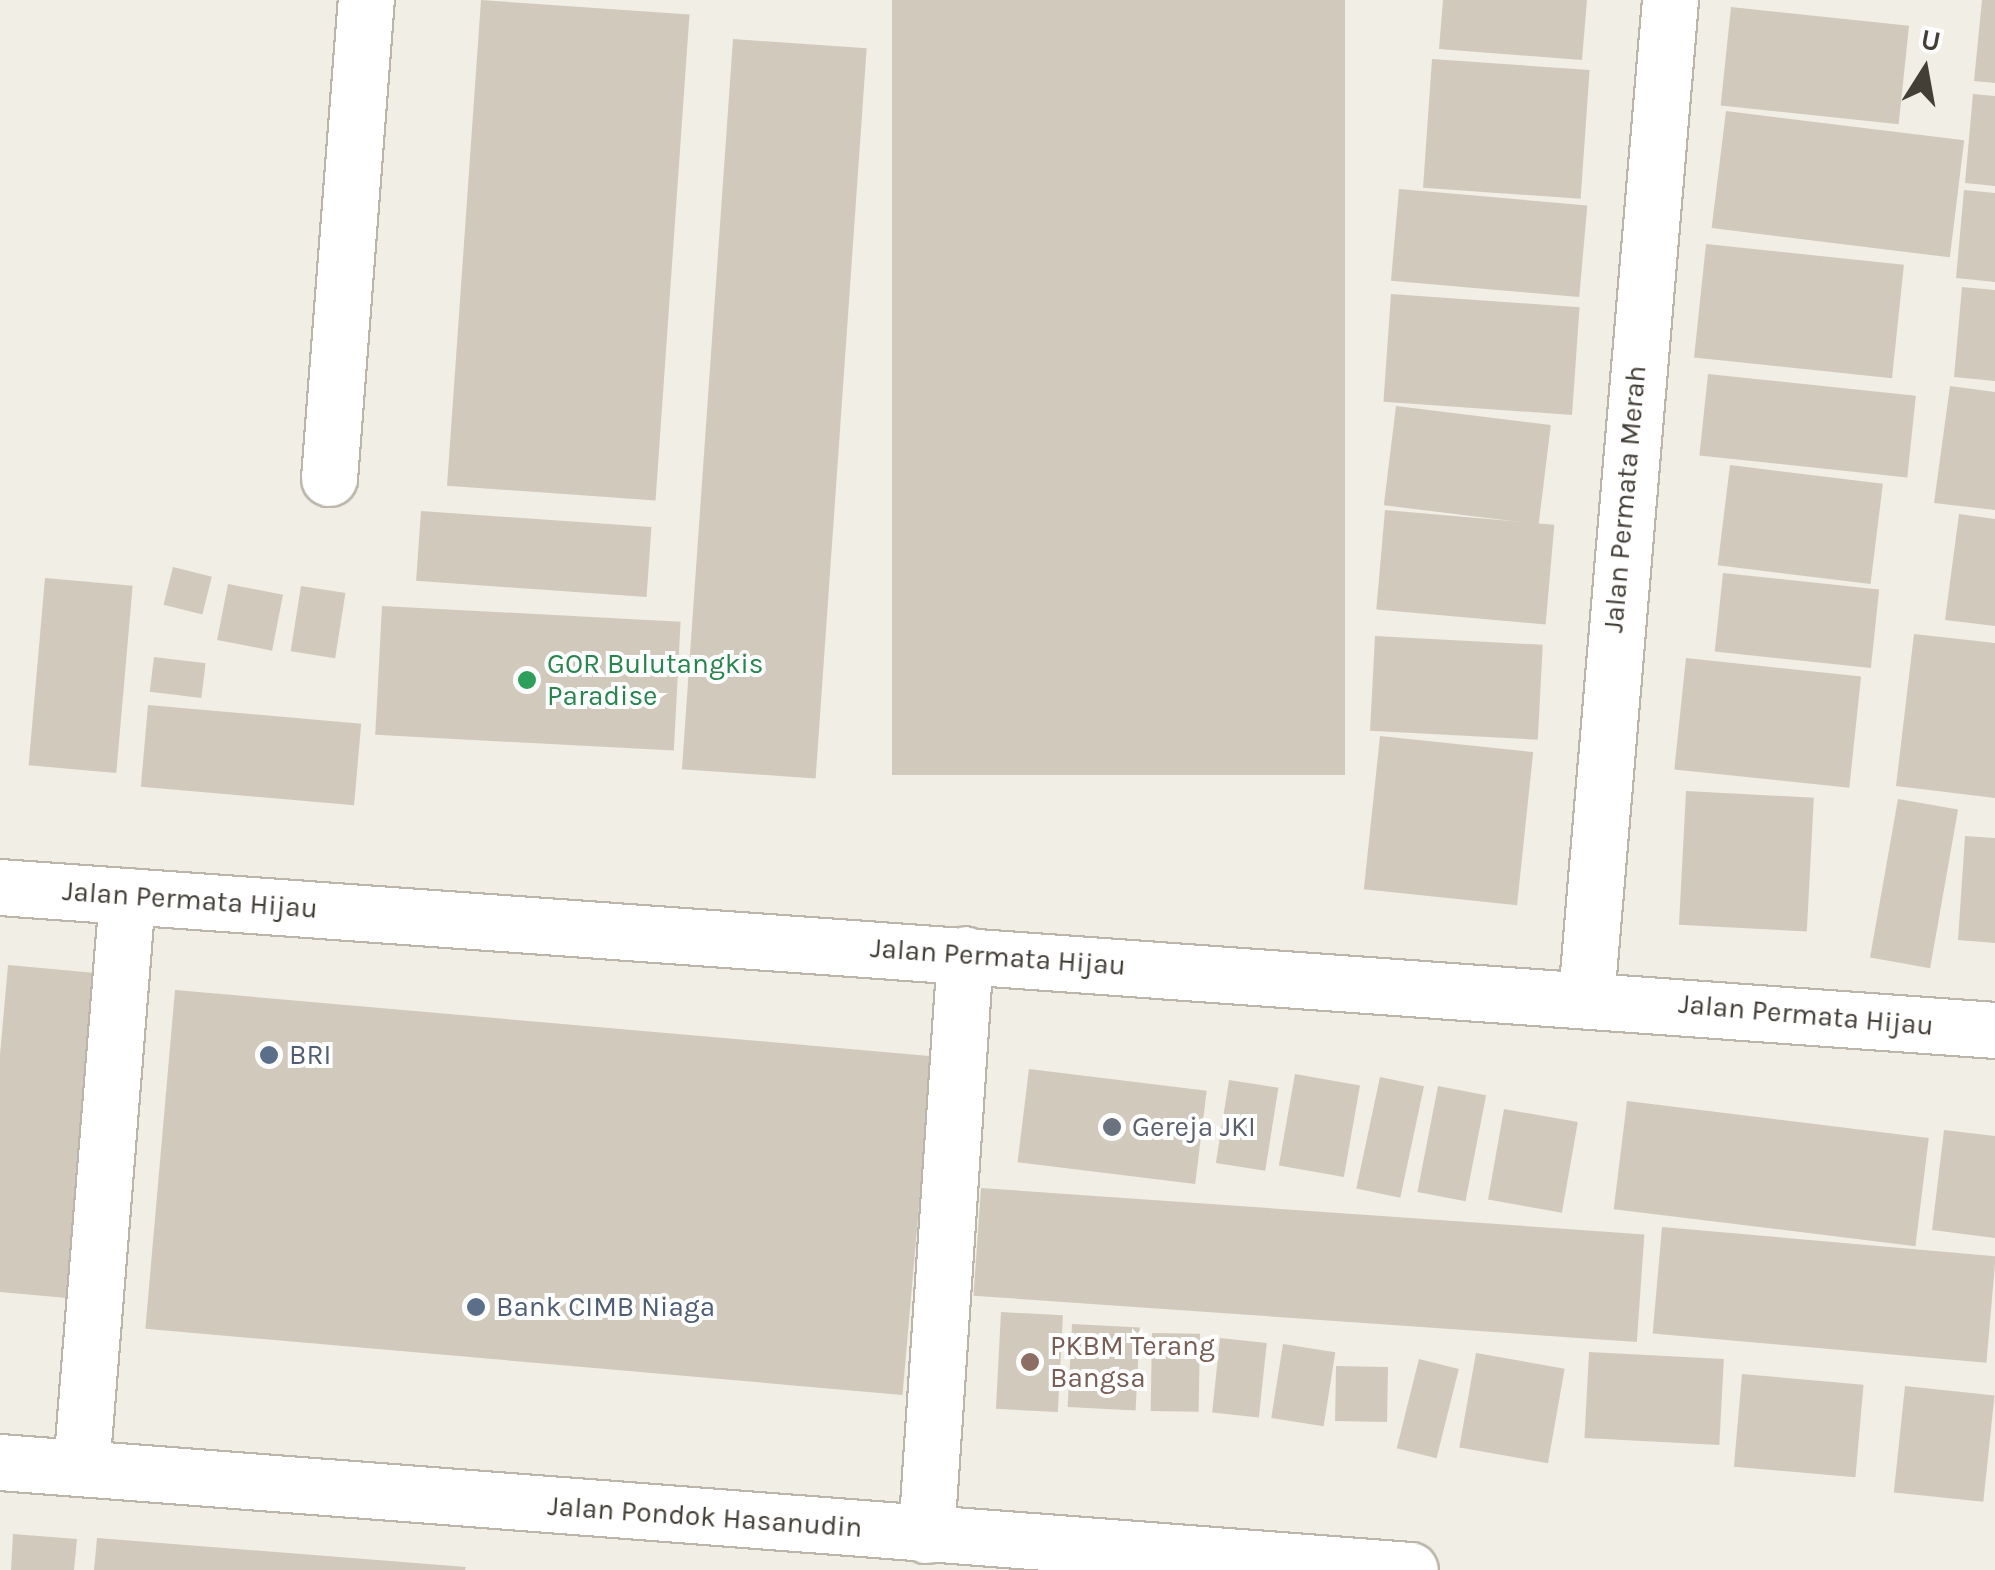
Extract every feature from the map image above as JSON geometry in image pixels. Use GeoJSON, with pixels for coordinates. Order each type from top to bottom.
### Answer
{"type":"FeatureCollection","features":[{"type":"Feature","properties":{"kind":"street"},"geometry":{"type":"LineString","coordinates":[[329,478],[366,0]]}},
{"type":"Feature","properties":{"kind":"street","name":"Jalan Permata Merah"},"geometry":{"type":"LineString","coordinates":[[1586,998],[1670,0]]}},
{"type":"Feature","properties":{"kind":"street","name":"Jalan Permata Hijau"},"geometry":{"type":"LineString","coordinates":[[0,887],[1995,1030]]}},
{"type":"Feature","properties":{"kind":"street"},"geometry":{"type":"LineString","coordinates":[[81,1468],[127,896]]}},
{"type":"Feature","properties":{"kind":"street"},"geometry":{"type":"LineString","coordinates":[[926,1534],[965,954]]}},
{"type":"Feature","properties":{"kind":"street","name":"Jalan Pondok Hasanudin"},"geometry":{"type":"LineString","coordinates":[[0,1462],[1410,1570]]}},
{"type":"Feature","properties":{"kind":"building"},"geometry":{"type":"Polygon","coordinates":[[[481,0],[689,15],[656,500],[447,486],[481,0]]]}},
{"type":"Feature","properties":{"kind":"building"},"geometry":{"type":"Polygon","coordinates":[[[892,0],[1345,0],[1345,775],[892,775],[892,0]]]}},
{"type":"Feature","properties":{"kind":"building"},"geometry":{"type":"Polygon","coordinates":[[[1443,0],[1587,0],[1582,60],[1439,49],[1443,0]]]}},
{"type":"Feature","properties":{"kind":"building"},"geometry":{"type":"Polygon","coordinates":[[[1982,0],[1995,0],[1995,83],[1974,81],[1982,0]]]}},
{"type":"Feature","properties":{"kind":"building"},"geometry":{"type":"Polygon","coordinates":[[[1731,7],[1909,26],[1899,124],[1721,105],[1731,7]]]}},
{"type":"Feature","properties":{"kind":"building"},"geometry":{"type":"Polygon","coordinates":[[[733,39],[867,48],[816,779],[682,769],[733,39]]]}},
{"type":"Feature","properties":{"kind":"building"},"geometry":{"type":"Polygon","coordinates":[[[1432,59],[1590,70],[1581,199],[1423,188],[1432,59]]]}},
{"type":"Feature","properties":{"kind":"building"},"geometry":{"type":"Polygon","coordinates":[[[1973,94],[1995,96],[1995,186],[1965,183],[1973,94]]]}},
{"type":"Feature","properties":{"kind":"building"},"geometry":{"type":"Polygon","coordinates":[[[1726,111],[1964,140],[1950,257],[1712,228],[1726,111]]]}},
{"type":"Feature","properties":{"kind":"building"},"geometry":{"type":"Polygon","coordinates":[[[1399,189],[1587,205],[1579,297],[1391,281],[1399,189]]]}},
{"type":"Feature","properties":{"kind":"building"},"geometry":{"type":"Polygon","coordinates":[[[1964,190],[1995,193],[1995,282],[1956,278],[1964,190]]]}},
{"type":"Feature","properties":{"kind":"building"},"geometry":{"type":"Polygon","coordinates":[[[1706,244],[1904,265],[1892,378],[1694,357],[1706,244]]]}},
{"type":"Feature","properties":{"kind":"building"},"geometry":{"type":"Polygon","coordinates":[[[1962,287],[1995,290],[1995,381],[1954,377],[1962,287]]]}},
{"type":"Feature","properties":{"kind":"building"},"geometry":{"type":"Polygon","coordinates":[[[1391,294],[1580,307],[1572,415],[1383,402],[1391,294]]]}},
{"type":"Feature","properties":{"kind":"building"},"geometry":{"type":"Polygon","coordinates":[[[1708,374],[1916,396],[1907,477],[1699,456],[1708,374]]]}},
{"type":"Feature","properties":{"kind":"building"},"geometry":{"type":"Polygon","coordinates":[[[1950,386],[1995,392],[1995,510],[1934,503],[1950,386]]]}},
{"type":"Feature","properties":{"kind":"building"},"geometry":{"type":"Polygon","coordinates":[[[1396,406],[1551,425],[1539,524],[1384,505],[1396,406]]]}},
{"type":"Feature","properties":{"kind":"building"},"geometry":{"type":"Polygon","coordinates":[[[1730,465],[1883,484],[1871,584],[1718,565],[1730,465]]]}},
{"type":"Feature","properties":{"kind":"building"},"geometry":{"type":"Polygon","coordinates":[[[1385,510],[1554,525],[1546,624],[1376,610],[1385,510]]]}},
{"type":"Feature","properties":{"kind":"building"},"geometry":{"type":"Polygon","coordinates":[[[421,511],[651,527],[647,597],[416,581],[421,511]]]}},
{"type":"Feature","properties":{"kind":"building"},"geometry":{"type":"Polygon","coordinates":[[[1959,514],[1995,519],[1995,626],[1945,620],[1959,514]]]}},
{"type":"Feature","properties":{"kind":"building"},"geometry":{"type":"Polygon","coordinates":[[[173,567],[212,577],[202,615],[164,605],[173,567]]]}},
{"type":"Feature","properties":{"kind":"building"},"geometry":{"type":"Polygon","coordinates":[[[1723,573],[1879,589],[1871,668],[1715,652],[1723,573]]]}},
{"type":"Feature","properties":{"kind":"building"},"geometry":{"type":"Polygon","coordinates":[[[45,578],[133,586],[116,773],[29,765],[45,578]]]}},
{"type":"Feature","properties":{"kind":"building"},"geometry":{"type":"Polygon","coordinates":[[[228,584],[283,595],[272,651],[217,640],[228,584]]]}},
{"type":"Feature","properties":{"kind":"building"},"geometry":{"type":"Polygon","coordinates":[[[301,586],[345,593],[335,658],[291,651],[301,586]]]}},
{"type":"Feature","properties":{"kind":"building","name":"GOR Bulutangkis Paradise"},"geometry":{"type":"Polygon","coordinates":[[[382,606],[681,622],[674,750],[375,735],[382,606]]]}},
{"type":"Feature","properties":{"kind":"building"},"geometry":{"type":"Polygon","coordinates":[[[1914,634],[1995,643],[1995,798],[1896,786],[1914,634]]]}},
{"type":"Feature","properties":{"kind":"building"},"geometry":{"type":"Polygon","coordinates":[[[1375,636],[1543,645],[1538,740],[1370,731],[1375,636]]]}},
{"type":"Feature","properties":{"kind":"building"},"geometry":{"type":"Polygon","coordinates":[[[154,657],[206,663],[201,698],[150,692],[154,657]]]}},
{"type":"Feature","properties":{"kind":"building"},"geometry":{"type":"Polygon","coordinates":[[[1686,658],[1861,676],[1849,788],[1674,769],[1686,658]]]}},
{"type":"Feature","properties":{"kind":"building"},"geometry":{"type":"Polygon","coordinates":[[[148,705],[361,724],[354,805],[141,787],[148,705]]]}},
{"type":"Feature","properties":{"kind":"building"},"geometry":{"type":"Polygon","coordinates":[[[1380,736],[1533,752],[1517,905],[1364,889],[1380,736]]]}},
{"type":"Feature","properties":{"kind":"building"},"geometry":{"type":"Polygon","coordinates":[[[1686,791],[1814,798],[1807,932],[1679,925],[1686,791]]]}},
{"type":"Feature","properties":{"kind":"building"},"geometry":{"type":"Polygon","coordinates":[[[1898,799],[1958,810],[1930,968],[1870,958],[1898,799]]]}},
{"type":"Feature","properties":{"kind":"building"},"geometry":{"type":"Polygon","coordinates":[[[1965,836],[1995,838],[1995,943],[1958,940],[1965,836]]]}},
{"type":"Feature","properties":{"kind":"building"},"geometry":{"type":"Polygon","coordinates":[[[8,965],[107,974],[78,1299],[0,1292],[0,1055],[8,965]]]}},
{"type":"Feature","properties":{"kind":"building"},"geometry":{"type":"Polygon","coordinates":[[[175,990],[932,1056],[902,1395],[145,1329],[175,990]]]}},
{"type":"Feature","properties":{"kind":"building","name":"Gereja JKI"},"geometry":{"type":"Polygon","coordinates":[[[1029,1069],[1207,1091],[1195,1184],[1018,1162],[1029,1069]]]}},
{"type":"Feature","properties":{"kind":"building"},"geometry":{"type":"Polygon","coordinates":[[[1295,1074],[1360,1085],[1344,1177],[1279,1166],[1295,1074]]]}},
{"type":"Feature","properties":{"kind":"building"},"geometry":{"type":"Polygon","coordinates":[[[1380,1077],[1424,1086],[1400,1198],[1356,1189],[1380,1077]]]}},
{"type":"Feature","properties":{"kind":"building"},"geometry":{"type":"Polygon","coordinates":[[[1229,1080],[1278,1088],[1265,1171],[1216,1163],[1229,1080]]]}},
{"type":"Feature","properties":{"kind":"building"},"geometry":{"type":"Polygon","coordinates":[[[1438,1086],[1486,1095],[1465,1201],[1417,1192],[1438,1086]]]}},
{"type":"Feature","properties":{"kind":"building"},"geometry":{"type":"Polygon","coordinates":[[[1627,1101],[1929,1138],[1915,1246],[1614,1209],[1627,1101]]]}},
{"type":"Feature","properties":{"kind":"building"},"geometry":{"type":"Polygon","coordinates":[[[1504,1109],[1578,1122],[1562,1213],[1488,1200],[1504,1109]]]}},
{"type":"Feature","properties":{"kind":"building"},"geometry":{"type":"Polygon","coordinates":[[[1944,1130],[1995,1136],[1995,1238],[1932,1230],[1944,1130]]]}},
{"type":"Feature","properties":{"kind":"building"},"geometry":{"type":"Polygon","coordinates":[[[981,1188],[1644,1234],[1637,1342],[973,1296],[981,1188]]]}},
{"type":"Feature","properties":{"kind":"building"},"geometry":{"type":"Polygon","coordinates":[[[1662,1227],[1995,1256],[1986,1363],[1653,1334],[1662,1227]]]}},
{"type":"Feature","properties":{"kind":"building","name":"PKBM Terang Bangsa"},"geometry":{"type":"Polygon","coordinates":[[[1001,1312],[1063,1315],[1058,1412],[996,1409],[1001,1312]]]}},
{"type":"Feature","properties":{"kind":"building"},"geometry":{"type":"Polygon","coordinates":[[[1072,1324],[1140,1328],[1136,1410],[1068,1407],[1072,1324]]]}},
{"type":"Feature","properties":{"kind":"building"},"geometry":{"type":"Polygon","coordinates":[[[1152,1333],[1200,1334],[1199,1412],[1151,1411],[1152,1333]]]}},
{"type":"Feature","properties":{"kind":"building"},"geometry":{"type":"Polygon","coordinates":[[[1220,1338],[1267,1343],[1259,1418],[1212,1413],[1220,1338]]]}},
{"type":"Feature","properties":{"kind":"building"},"geometry":{"type":"Polygon","coordinates":[[[1283,1344],[1335,1352],[1324,1426],[1271,1418],[1283,1344]]]}},
{"type":"Feature","properties":{"kind":"building"},"geometry":{"type":"Polygon","coordinates":[[[1589,1352],[1724,1359],[1719,1445],[1584,1438],[1589,1352]]]}},
{"type":"Feature","properties":{"kind":"building"},"geometry":{"type":"Polygon","coordinates":[[[1476,1353],[1565,1369],[1548,1463],[1459,1448],[1476,1353]]]}},
{"type":"Feature","properties":{"kind":"building"},"geometry":{"type":"Polygon","coordinates":[[[1419,1359],[1459,1369],[1437,1458],[1397,1448],[1419,1359]]]}},
{"type":"Feature","properties":{"kind":"building"},"geometry":{"type":"Polygon","coordinates":[[[1336,1366],[1388,1367],[1387,1422],[1335,1421],[1336,1366]]]}},
{"type":"Feature","properties":{"kind":"building"},"geometry":{"type":"Polygon","coordinates":[[[1742,1374],[1864,1385],[1855,1477],[1734,1467],[1742,1374]]]}},
{"type":"Feature","properties":{"kind":"building"},"geometry":{"type":"Polygon","coordinates":[[[1905,1386],[1995,1395],[1983,1502],[1894,1492],[1905,1386]]]}},
{"type":"Feature","properties":{"kind":"building"},"geometry":{"type":"Polygon","coordinates":[[[13,1534],[77,1539],[74,1570],[11,1570],[13,1534]]]}},
{"type":"Feature","properties":{"kind":"building"},"geometry":{"type":"Polygon","coordinates":[[[97,1538],[466,1567],[94,1570],[97,1538]]]}},
{"type":"Feature","properties":{"kind":"place","name":"GOR Bulutangkis Paradise"},"geometry":{"type":"Point","coordinates":[527,680]}},
{"type":"Feature","properties":{"kind":"place","name":"BRI"},"geometry":{"type":"Point","coordinates":[269,1055]}},
{"type":"Feature","properties":{"kind":"place","name":"Gereja JKI"},"geometry":{"type":"Point","coordinates":[1112,1127]}},
{"type":"Feature","properties":{"kind":"place","name":"Bank CIMB Niaga"},"geometry":{"type":"Point","coordinates":[476,1307]}},
{"type":"Feature","properties":{"kind":"place","name":"PKBM Terang Bangsa"},"geometry":{"type":"Point","coordinates":[1030,1362]}}]}
